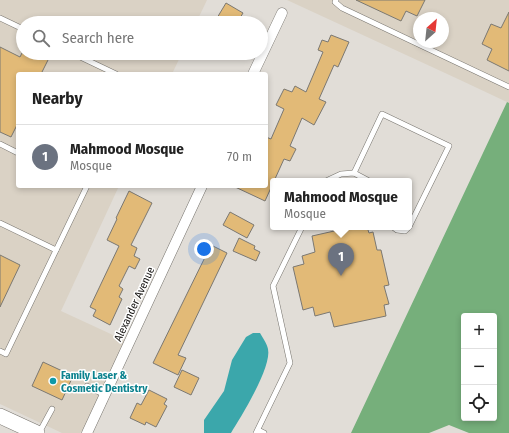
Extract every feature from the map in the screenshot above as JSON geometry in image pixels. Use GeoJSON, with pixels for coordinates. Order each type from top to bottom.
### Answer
{"type":"FeatureCollection","features":[{"type":"Feature","properties":{"kind":"main road"},"geometry":{"type":"LineString","coordinates":[[0,416],[38,433]]}},
{"type":"Feature","properties":{"kind":"street"},"geometry":{"type":"LineString","coordinates":[[268,43],[282,12]]}},
{"type":"Feature","properties":{"kind":"street"},"geometry":{"type":"LineString","coordinates":[[255,72],[260,60]]}},
{"type":"Feature","properties":{"kind":"street","name":"Alexander Avenue"},"geometry":{"type":"LineString","coordinates":[[87,433],[201,188]]}},
{"type":"Feature","properties":{"kind":"lane"},"geometry":{"type":"LineString","coordinates":[[336,0],[335,2],[342,8],[509,87]]}},
{"type":"Feature","properties":{"kind":"lane"},"geometry":{"type":"LineString","coordinates":[[0,18],[16,26]]}},
{"type":"Feature","properties":{"kind":"lane"},"geometry":{"type":"LineString","coordinates":[[87,60],[112,72]]}},
{"type":"Feature","properties":{"kind":"lane"},"geometry":{"type":"LineString","coordinates":[[354,173],[382,114],[449,146],[412,221]]}},
{"type":"Feature","properties":{"kind":"lane"},"geometry":{"type":"LineString","coordinates":[[0,144],[16,152]]}},
{"type":"Feature","properties":{"kind":"lane"},"geometry":{"type":"LineString","coordinates":[[332,178],[341,174],[354,173],[363,178]]}},
{"type":"Feature","properties":{"kind":"lane"},"geometry":{"type":"LineString","coordinates":[[0,351],[6,354],[86,188]]}},
{"type":"Feature","properties":{"kind":"lane"},"geometry":{"type":"LineString","coordinates":[[0,223],[56,250]]}},
{"type":"Feature","properties":{"kind":"lane"},"geometry":{"type":"LineString","coordinates":[[264,433],[257,431],[290,363],[273,286],[301,230]]}},
{"type":"Feature","properties":{"kind":"lane"},"geometry":{"type":"LineString","coordinates":[[87,386],[105,395]]}},
{"type":"Feature","properties":{"kind":"lane"},"geometry":{"type":"LineString","coordinates":[[38,433],[52,409]]}},
{"type":"Feature","properties":{"kind":"shaded area"},"geometry":{"type":"Polygon","coordinates":[[[0,0],[207,0],[199,16],[16,16],[16,60],[179,60],[173,72],[16,72],[16,188],[118,188],[61,311],[126,341],[110,371],[86,426],[80,433],[62,433],[0,404],[0,0]]]}},
{"type":"Feature","properties":{"kind":"shaded area"},"geometry":{"type":"Polygon","coordinates":[[[287,0],[509,0],[509,103],[458,79],[287,0]]]}},
{"type":"Feature","properties":{"kind":"green space"},"geometry":{"type":"Polygon","coordinates":[[[507,102],[509,103],[509,433],[469,433],[449,425],[429,433],[351,433],[507,102]]]}},
{"type":"Feature","properties":{"kind":"water"},"geometry":{"type":"Polygon","coordinates":[[[253,333],[260,333],[268,349],[268,357],[265,367],[255,392],[231,433],[204,433],[204,420],[224,391],[232,360],[246,337],[253,333]]]}},
{"type":"Feature","properties":{"kind":"building"},"geometry":{"type":"Polygon","coordinates":[[[356,0],[425,0],[419,12],[413,12],[413,14],[406,11],[401,21],[356,0]]]}},
{"type":"Feature","properties":{"kind":"building"},"geometry":{"type":"Polygon","coordinates":[[[226,3],[243,13],[241,16],[218,16],[226,3]]]}},
{"type":"Feature","properties":{"kind":"building"},"geometry":{"type":"Polygon","coordinates":[[[509,12],[509,71],[487,60],[492,49],[482,44],[491,24],[501,28],[509,12]]]}},
{"type":"Feature","properties":{"kind":"building"},"geometry":{"type":"Polygon","coordinates":[[[331,35],[349,42],[338,67],[334,65],[319,99],[326,102],[314,125],[302,118],[290,146],[296,149],[290,161],[284,159],[275,178],[270,178],[270,190],[265,201],[237,188],[268,188],[268,138],[271,139],[284,109],[276,105],[284,89],[292,92],[295,86],[306,92],[323,52],[318,50],[322,40],[328,42],[331,35]]]}},
{"type":"Feature","properties":{"kind":"building"},"geometry":{"type":"Polygon","coordinates":[[[0,47],[16,55],[16,60],[48,60],[42,72],[16,72],[16,127],[11,137],[0,132],[0,47]]]}},
{"type":"Feature","properties":{"kind":"building"},"geometry":{"type":"Polygon","coordinates":[[[129,191],[152,203],[131,245],[137,248],[134,256],[140,259],[135,269],[129,266],[119,286],[123,289],[119,297],[122,299],[110,325],[93,316],[96,310],[90,307],[119,246],[107,240],[129,191]]]}},
{"type":"Feature","properties":{"kind":"building"},"geometry":{"type":"Polygon","coordinates":[[[230,212],[254,225],[247,238],[223,225],[230,212]]]}},
{"type":"Feature","properties":{"kind":"building"},"geometry":{"type":"Polygon","coordinates":[[[339,230],[368,230],[369,233],[373,232],[377,250],[381,250],[389,285],[384,286],[389,304],[384,305],[386,316],[334,327],[330,312],[315,316],[313,307],[303,310],[293,267],[304,264],[302,256],[315,252],[312,236],[339,230]]]}},
{"type":"Feature","properties":{"kind":"building"},"geometry":{"type":"Polygon","coordinates":[[[239,238],[255,246],[254,249],[260,252],[256,261],[233,251],[239,238]]]}},
{"type":"Feature","properties":{"kind":"building"},"geometry":{"type":"Polygon","coordinates":[[[211,245],[227,253],[178,355],[186,358],[178,375],[153,363],[211,245]]]}},
{"type":"Feature","properties":{"kind":"building"},"geometry":{"type":"Polygon","coordinates":[[[0,255],[20,265],[0,307],[0,255]]]}},
{"type":"Feature","properties":{"kind":"building","name":"Family Laser & Cosmetic Dentistry"},"geometry":{"type":"Polygon","coordinates":[[[43,362],[73,376],[62,400],[32,386],[43,362]]]}},
{"type":"Feature","properties":{"kind":"building"},"geometry":{"type":"Polygon","coordinates":[[[182,370],[199,378],[191,395],[174,387],[182,370]]]}},
{"type":"Feature","properties":{"kind":"building"},"geometry":{"type":"Polygon","coordinates":[[[149,390],[167,399],[164,404],[167,406],[156,427],[146,422],[145,425],[130,418],[137,403],[141,405],[149,390]]]}},
{"type":"Feature","properties":{"kind":"place","name":"Mahmood Mosque"},"geometry":{"type":"Point","coordinates":[341,276]}},
{"type":"Feature","properties":{"kind":"place","name":"Family Laser & Cosmetic Dentistry"},"geometry":{"type":"Point","coordinates":[53,381]}}]}
